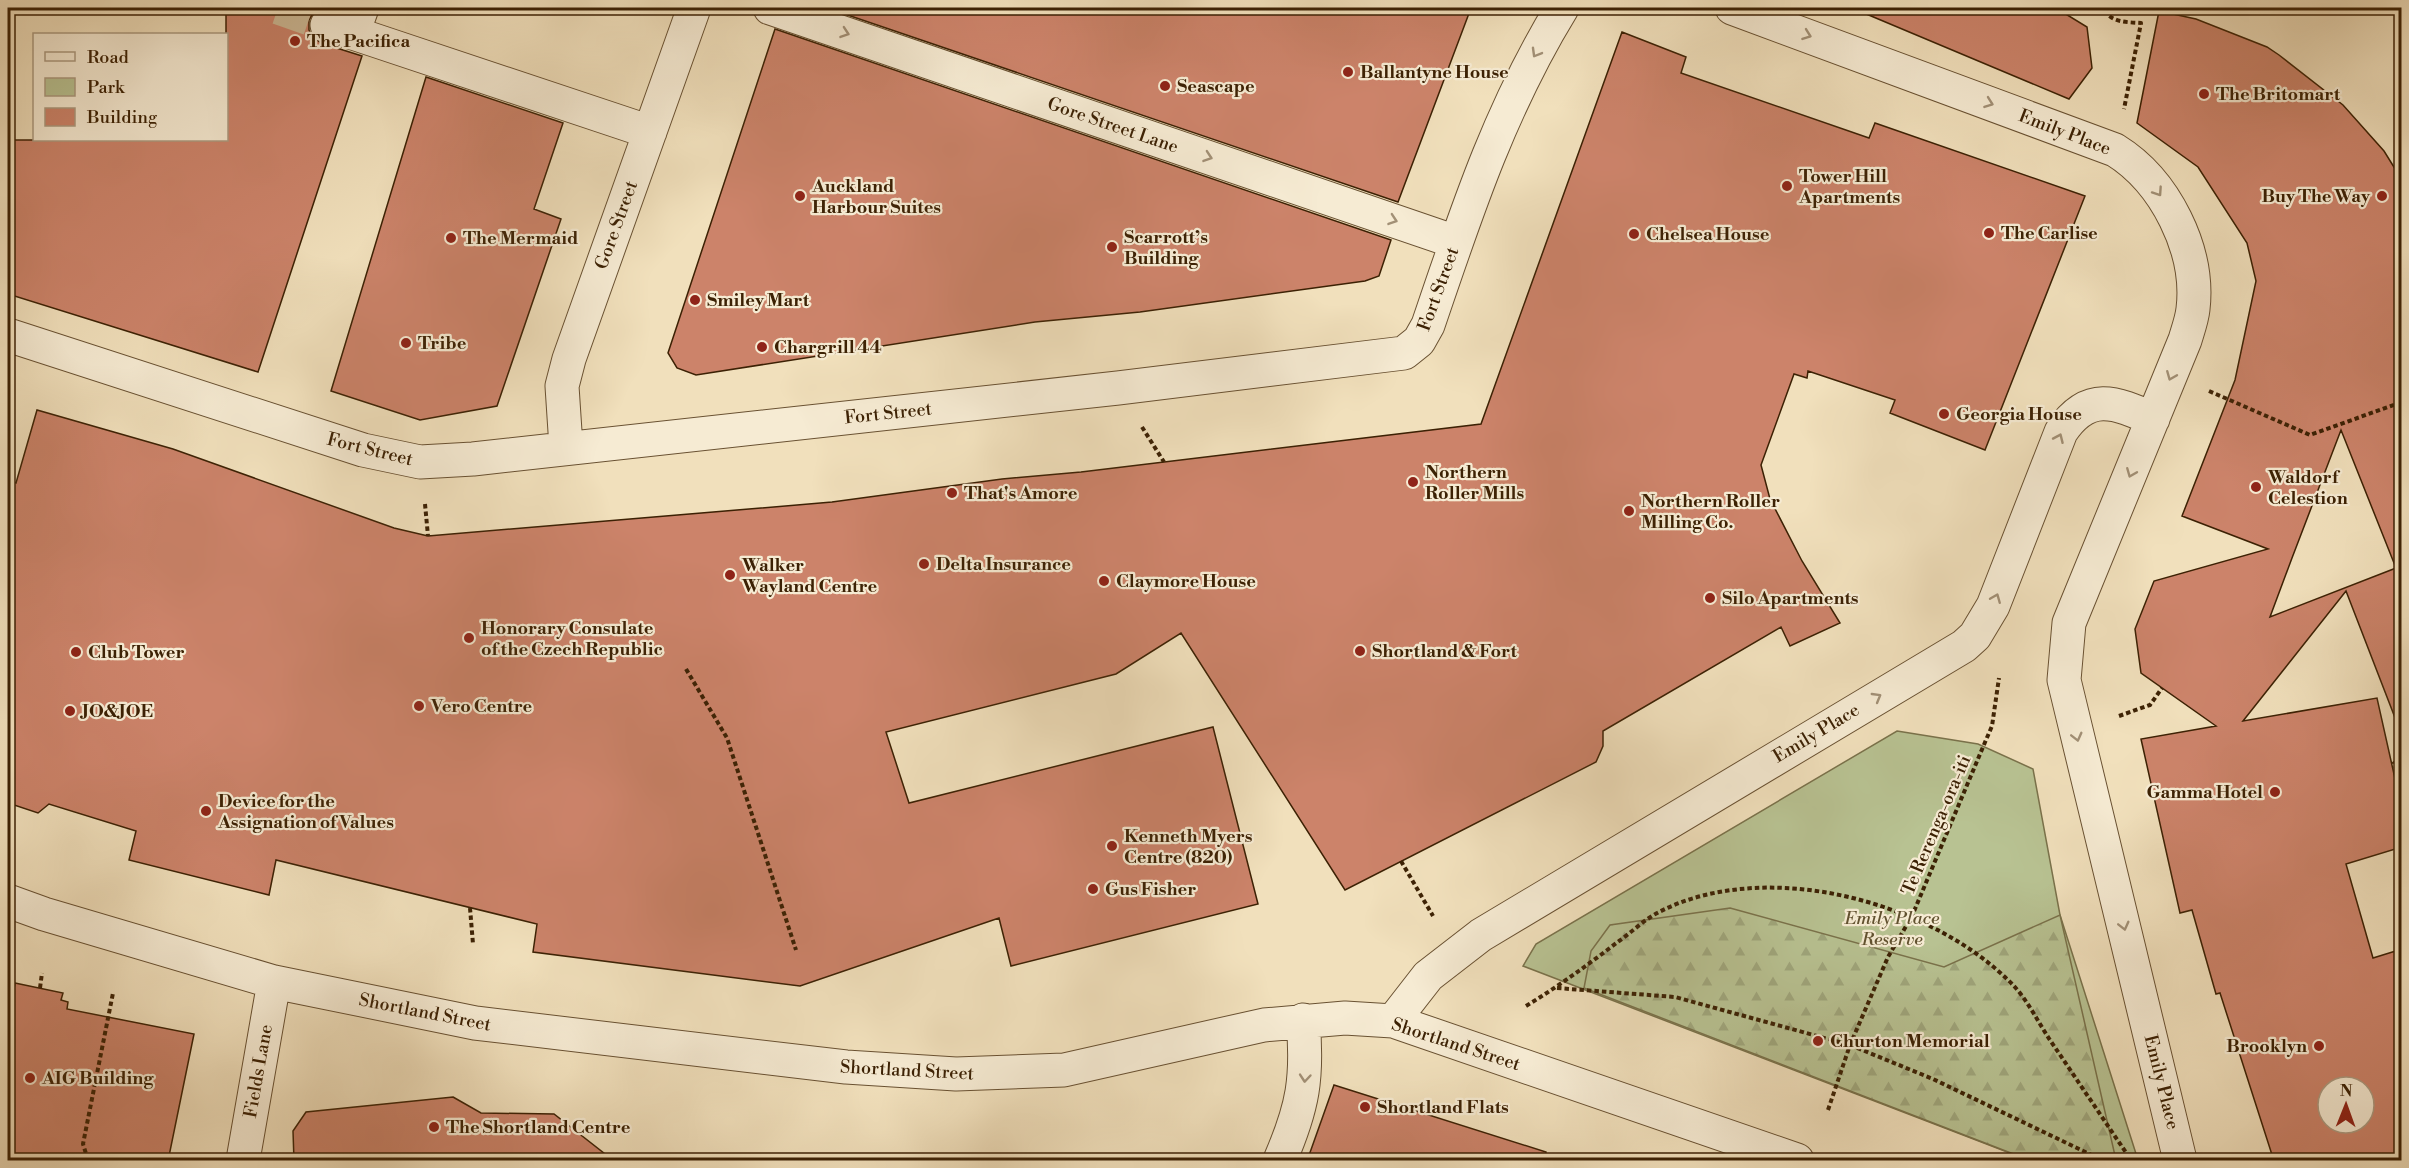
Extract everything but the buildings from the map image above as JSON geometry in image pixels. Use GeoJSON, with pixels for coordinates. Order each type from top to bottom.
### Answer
{"type":"FeatureCollection","features":[{"type":"Feature","properties":{"kind":"street","name":"Gore Street"},"geometry":{"type":"LineString","coordinates":[[566,447],[562,386],[567,368],[694,8]]}},
{"type":"Feature","properties":{"kind":"street","name":"Gore Street Lane"},"geometry":{"type":"LineString","coordinates":[[770,8],[1456,242]]}},
{"type":"Feature","properties":{"kind":"street","name":"Fort Street"},"geometry":{"type":"LineString","coordinates":[[8,335],[363,450],[420,462],[473,459],[1107,389],[1404,353],[1419,340],[1428,325],[1470,200],[1519,83],[1562,8]]}},
{"type":"Feature","properties":{"kind":"street","name":"Emily Place"},"geometry":{"type":"LineString","coordinates":[[1732,8],[2115,150],[2143,172],[2159,193],[2185,239],[2193,286],[2193,309],[2185,340],[2069,623],[2064,680],[2180,1161]]}},
{"type":"Feature","properties":{"kind":"street"},"geometry":{"type":"LineString","coordinates":[[348,22],[650,132]]}},
{"type":"Feature","properties":{"kind":"street","name":"Emily Place"},"geometry":{"type":"LineString","coordinates":[[1394,1021],[1428,976],[1481,935],[1964,646],[1975,636],[1993,606],[2061,432],[2071,417],[2085,407],[2108,403],[2153,419]]}},
{"type":"Feature","properties":{"kind":"street","name":"Shortland Street"},"geometry":{"type":"LineString","coordinates":[[8,901],[44,914],[274,982],[487,1024],[836,1066],[956,1074],[1064,1070],[1225,1033],[1303,1020],[1394,1021],[1797,1161]]}},
{"type":"Feature","properties":{"kind":"street","name":"Fields Lane"},"geometry":{"type":"LineString","coordinates":[[243,1161],[274,982]]}},
{"type":"Feature","properties":{"kind":"street"},"geometry":{"type":"LineString","coordinates":[[1280,1161],[1303,1095],[1306,1058],[1303,1020]]}},
{"type":"Feature","properties":{"kind":"path"},"geometry":{"type":"LineString","coordinates":[[2105,10],[2108,16],[2115,20],[2141,23],[2122,121]]}},
{"type":"Feature","properties":{"kind":"path"},"geometry":{"type":"LineString","coordinates":[[2203,388],[2310,435],[2402,402]]}},
{"type":"Feature","properties":{"kind":"path"},"geometry":{"type":"LineString","coordinates":[[686,669],[727,738],[796,950]]}},
{"type":"Feature","properties":{"kind":"path","name":"Te Rerenga-ora-iti"},"geometry":{"type":"LineString","coordinates":[[1828,1110],[1850,1045],[1888,957],[1912,916],[1992,726],[1999,678]]}},
{"type":"Feature","properties":{"kind":"path"},"geometry":{"type":"LineString","coordinates":[[2119,716],[2150,705],[2163,688]]}},
{"type":"Feature","properties":{"kind":"path"},"geometry":{"type":"LineString","coordinates":[[2394,775],[2398,773],[2394,763],[2402,761]]}},
{"type":"Feature","properties":{"kind":"path"},"geometry":{"type":"LineString","coordinates":[[1401,861],[1433,916]]}},
{"type":"Feature","properties":{"kind":"path"},"geometry":{"type":"LineString","coordinates":[[1526,1006],[1659,912],[1721,892],[1761,889],[1827,892],[1912,916],[1973,951],[2013,985],[2130,1161]]}},
{"type":"Feature","properties":{"kind":"path"},"geometry":{"type":"LineString","coordinates":[[470,908],[473,944]]}},
{"type":"Feature","properties":{"kind":"path"},"geometry":{"type":"LineString","coordinates":[[40,988],[42,973]]}},
{"type":"Feature","properties":{"kind":"path"},"geometry":{"type":"LineString","coordinates":[[1556,987],[1675,997],[1850,1045],[1933,1078],[2102,1161]]}},
{"type":"Feature","properties":{"kind":"path"},"geometry":{"type":"LineString","coordinates":[[88,1161],[83,1144],[113,993]]}},
{"type":"Feature","properties":{"kind":"green space","name":"Emily Place Reserve"},"geometry":{"type":"Polygon","coordinates":[[[1897,731],[1978,744],[2033,769],[2060,915],[2138,1160],[2028,1160],[1523,966],[1536,944],[1897,731]]]}},
{"type":"Feature","properties":{"kind":"green space"},"geometry":{"type":"Polygon","coordinates":[[[1730,908],[1944,967],[2060,915],[2116,1160],[2029,1160],[1584,988],[1591,951],[1610,925],[1730,908]]]}},
{"type":"Feature","properties":{"kind":"tunnel"},"geometry":{"type":"LineString","coordinates":[[278,8],[327,25]]}},
{"type":"Feature","properties":{"kind":"place","name":"The Pacifica"},"geometry":{"type":"Point","coordinates":[295,41]}},
{"type":"Feature","properties":{"kind":"place","name":"Ballantyne House"},"geometry":{"type":"Point","coordinates":[1348,72]}},
{"type":"Feature","properties":{"kind":"place","name":"Seascape"},"geometry":{"type":"Point","coordinates":[1165,86]}},
{"type":"Feature","properties":{"kind":"place","name":"The Britomart"},"geometry":{"type":"Point","coordinates":[2204,94]}},
{"type":"Feature","properties":{"kind":"place","name":"Tower Hill Apartments"},"geometry":{"type":"Point","coordinates":[1787,186]}},
{"type":"Feature","properties":{"kind":"place","name":"Auckland Harbour Suites"},"geometry":{"type":"Point","coordinates":[800,196]}},
{"type":"Feature","properties":{"kind":"place","name":"Buy The Way"},"geometry":{"type":"Point","coordinates":[2382,196]}},
{"type":"Feature","properties":{"kind":"place","name":"The Carlise"},"geometry":{"type":"Point","coordinates":[1989,233]}},
{"type":"Feature","properties":{"kind":"place","name":"Chelsea House"},"geometry":{"type":"Point","coordinates":[1634,234]}},
{"type":"Feature","properties":{"kind":"place","name":"The Mermaid"},"geometry":{"type":"Point","coordinates":[451,238]}},
{"type":"Feature","properties":{"kind":"place","name":"Scarrott’s Building"},"geometry":{"type":"Point","coordinates":[1112,247]}},
{"type":"Feature","properties":{"kind":"place","name":"Smiley Mart"},"geometry":{"type":"Point","coordinates":[695,300]}},
{"type":"Feature","properties":{"kind":"place","name":"Tribe"},"geometry":{"type":"Point","coordinates":[406,343]}},
{"type":"Feature","properties":{"kind":"place","name":"Chargrill 44"},"geometry":{"type":"Point","coordinates":[762,347]}},
{"type":"Feature","properties":{"kind":"place","name":"Georgia House"},"geometry":{"type":"Point","coordinates":[1944,414]}},
{"type":"Feature","properties":{"kind":"place","name":"Northern Roller Mills"},"geometry":{"type":"Point","coordinates":[1413,482]}},
{"type":"Feature","properties":{"kind":"place","name":"Waldorf Celestion"},"geometry":{"type":"Point","coordinates":[2256,487]}},
{"type":"Feature","properties":{"kind":"place","name":"That's Amore"},"geometry":{"type":"Point","coordinates":[952,493]}},
{"type":"Feature","properties":{"kind":"place","name":"Northern Roller Milling Co."},"geometry":{"type":"Point","coordinates":[1629,511]}},
{"type":"Feature","properties":{"kind":"place","name":"Delta Insurance"},"geometry":{"type":"Point","coordinates":[924,564]}},
{"type":"Feature","properties":{"kind":"place","name":"Walker Wayland Centre"},"geometry":{"type":"Point","coordinates":[730,575]}},
{"type":"Feature","properties":{"kind":"place","name":"Claymore House"},"geometry":{"type":"Point","coordinates":[1104,581]}},
{"type":"Feature","properties":{"kind":"place","name":"Silo Apartments"},"geometry":{"type":"Point","coordinates":[1710,598]}},
{"type":"Feature","properties":{"kind":"place","name":"Honorary Consulate of the Czech Republic"},"geometry":{"type":"Point","coordinates":[469,638]}},
{"type":"Feature","properties":{"kind":"place","name":"Shortland & Fort"},"geometry":{"type":"Point","coordinates":[1360,651]}},
{"type":"Feature","properties":{"kind":"place","name":"Club Tower"},"geometry":{"type":"Point","coordinates":[76,652]}},
{"type":"Feature","properties":{"kind":"place","name":"Vero Centre"},"geometry":{"type":"Point","coordinates":[419,706]}},
{"type":"Feature","properties":{"kind":"place","name":"JO&JOE"},"geometry":{"type":"Point","coordinates":[70,711]}},
{"type":"Feature","properties":{"kind":"place","name":"Gamma Hotel"},"geometry":{"type":"Point","coordinates":[2275,792]}},
{"type":"Feature","properties":{"kind":"place","name":"Device for the Assignation of Values"},"geometry":{"type":"Point","coordinates":[206,811]}},
{"type":"Feature","properties":{"kind":"place","name":"Kenneth Myers Centre (820)"},"geometry":{"type":"Point","coordinates":[1112,846]}},
{"type":"Feature","properties":{"kind":"place","name":"Gus Fisher"},"geometry":{"type":"Point","coordinates":[1093,889]}},
{"type":"Feature","properties":{"kind":"place","name":"Churton Memorial"},"geometry":{"type":"Point","coordinates":[1818,1041]}},
{"type":"Feature","properties":{"kind":"place","name":"Brooklyn"},"geometry":{"type":"Point","coordinates":[2319,1046]}},
{"type":"Feature","properties":{"kind":"place","name":"AIG Building"},"geometry":{"type":"Point","coordinates":[30,1078]}},
{"type":"Feature","properties":{"kind":"place","name":"Shortland Flats"},"geometry":{"type":"Point","coordinates":[1365,1107]}},
{"type":"Feature","properties":{"kind":"place","name":"The Shortland Centre"},"geometry":{"type":"Point","coordinates":[434,1127]}}]}
